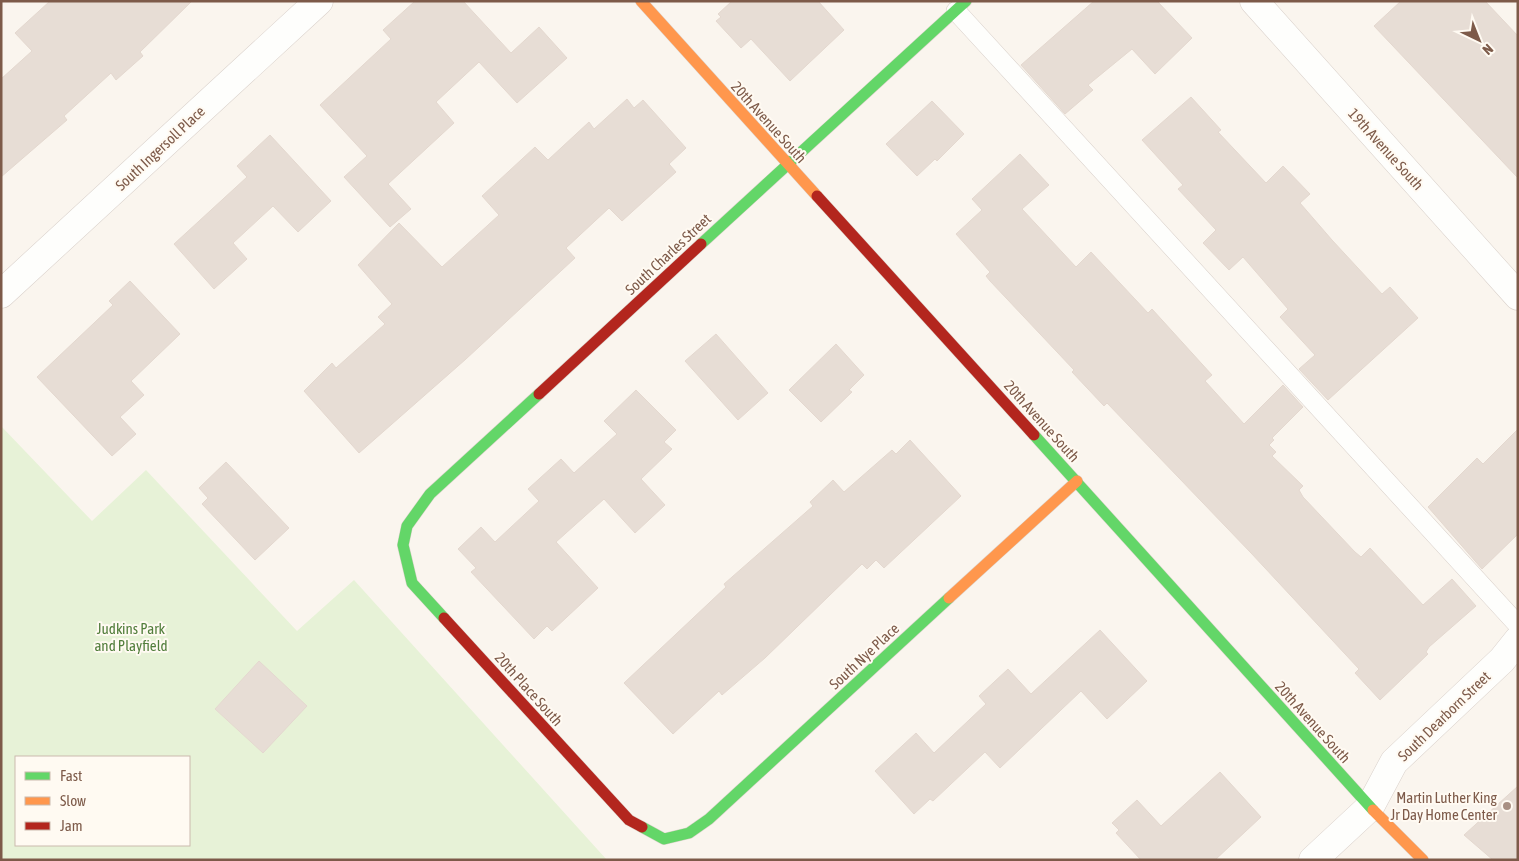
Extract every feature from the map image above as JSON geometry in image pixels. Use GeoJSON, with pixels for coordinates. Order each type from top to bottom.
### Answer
{"type":"FeatureCollection","features":[{"type":"Feature","properties":{"kind":"street","name":"South Ingersoll Place"},"geometry":{"type":"LineString","coordinates":[[1,294],[319,1]]}},
{"type":"Feature","properties":{"kind":"street","name":"20th Avenue South"},"geometry":{"type":"LineString","coordinates":[[641,1],[1370,807],[1423,860]]}},
{"type":"Feature","properties":{"kind":"street","name":"19th Avenue South"},"geometry":{"type":"LineString","coordinates":[[1254,1],[1518,296]]}},
{"type":"Feature","properties":{"kind":"street","name":"South Charles Street"},"geometry":{"type":"LineString","coordinates":[[402,538],[413,514],[430,494],[961,6]]}},
{"type":"Feature","properties":{"kind":"street","name":"South Nye Place"},"geometry":{"type":"LineString","coordinates":[[664,839],[689,833],[710,819],[1077,481]]}},
{"type":"Feature","properties":{"kind":"street","name":"20th Place South"},"geometry":{"type":"LineString","coordinates":[[402,538],[402,558],[412,583],[629,820],[664,839]]}},
{"type":"Feature","properties":{"kind":"street","name":"South Dearborn Street"},"geometry":{"type":"LineString","coordinates":[[1313,860],[1370,807],[1394,762],[1502,660],[1518,640]]}},
{"type":"Feature","properties":{"kind":"lane"},"geometry":{"type":"LineString","coordinates":[[961,6],[1518,625]]}},
{"type":"Feature","properties":{"kind":"green space","name":"Judkins Park and Playfield"},"geometry":{"type":"Polygon","coordinates":[[[1,426],[92,521],[146,470],[297,631],[354,580],[607,860],[1,860],[1,426]]]}},
{"type":"Feature","properties":{"kind":"building"},"geometry":{"type":"Polygon","coordinates":[[[50,1],[192,1],[140,52],[143,56],[116,80],[111,73],[64,116],[67,120],[1,177],[1,79],[32,51],[15,33],[50,1]]]}},
{"type":"Feature","properties":{"kind":"building"},"geometry":{"type":"Polygon","coordinates":[[[415,1],[463,1],[511,53],[539,27],[567,58],[517,103],[479,62],[436,102],[454,123],[388,184],[411,209],[390,227],[344,177],[367,156],[320,105],[391,39],[383,30],[415,1]]]}},
{"type":"Feature","properties":{"kind":"building"},"geometry":{"type":"Polygon","coordinates":[[[732,1],[818,1],[844,30],[790,81],[751,39],[741,48],[716,21],[721,17],[718,14],[732,1]]]}},
{"type":"Feature","properties":{"kind":"building"},"geometry":{"type":"Polygon","coordinates":[[[1094,1],[1157,1],[1192,38],[1155,74],[1132,49],[1088,85],[1093,90],[1065,114],[1021,65],[1094,1]]]}},
{"type":"Feature","properties":{"kind":"building"},"geometry":{"type":"Polygon","coordinates":[[[1401,1],[1485,1],[1518,36],[1518,178],[1374,26],[1401,1]]]}},
{"type":"Feature","properties":{"kind":"building"},"geometry":{"type":"Polygon","coordinates":[[[1191,97],[1221,130],[1218,132],[1266,183],[1283,166],[1310,194],[1300,203],[1332,240],[1382,294],[1390,287],[1418,318],[1328,400],[1299,369],[1315,355],[1280,317],[1288,309],[1243,257],[1229,270],[1203,243],[1216,230],[1178,189],[1183,185],[1142,140],[1191,97]]]}},
{"type":"Feature","properties":{"kind":"building"},"geometry":{"type":"Polygon","coordinates":[[[627,99],[634,108],[643,100],[686,148],[669,164],[676,172],[622,221],[609,208],[566,248],[575,258],[466,359],[359,453],[304,391],[332,363],[336,368],[385,324],[378,317],[392,304],[358,265],[399,223],[442,267],[499,215],[482,196],[535,147],[548,160],[589,122],[594,129],[627,99]]]}},
{"type":"Feature","properties":{"kind":"building"},"geometry":{"type":"Polygon","coordinates":[[[932,101],[964,134],[937,161],[935,159],[917,176],[886,144],[932,101]]]}},
{"type":"Feature","properties":{"kind":"building"},"geometry":{"type":"Polygon","coordinates":[[[270,135],[331,201],[298,232],[273,206],[233,243],[247,259],[214,289],[174,244],[247,177],[237,166],[270,135]]]}},
{"type":"Feature","properties":{"kind":"building"},"geometry":{"type":"Polygon","coordinates":[[[1020,154],[1049,185],[1022,209],[1076,267],[1091,252],[1148,313],[1152,309],[1212,375],[1205,381],[1244,424],[1283,385],[1303,407],[1272,438],[1274,440],[1269,445],[1276,452],[1272,456],[1303,486],[1299,490],[1303,497],[1355,552],[1361,557],[1370,548],[1423,605],[1452,579],[1476,606],[1429,647],[1426,652],[1428,654],[1380,700],[1355,673],[1359,669],[1251,553],[1107,403],[1104,406],[1072,372],[1074,370],[990,281],[986,276],[990,272],[956,234],[982,210],[972,199],[1020,154]]]}},
{"type":"Feature","properties":{"kind":"building"},"geometry":{"type":"Polygon","coordinates":[[[130,281],[180,334],[131,381],[144,395],[120,417],[136,434],[112,456],[37,377],[113,305],[109,301],[130,281]]]}},
{"type":"Feature","properties":{"kind":"building"},"geometry":{"type":"Polygon","coordinates":[[[716,334],[768,393],[738,420],[685,361],[716,334]]]}},
{"type":"Feature","properties":{"kind":"building"},"geometry":{"type":"Polygon","coordinates":[[[836,344],[864,375],[849,390],[852,392],[821,422],[789,390],[836,344]]]}},
{"type":"Feature","properties":{"kind":"building"},"geometry":{"type":"Polygon","coordinates":[[[636,390],[676,430],[664,442],[672,449],[641,479],[665,505],[635,533],[604,499],[556,542],[598,588],[552,631],[547,626],[534,639],[471,572],[476,568],[458,549],[481,527],[495,542],[539,501],[528,489],[561,459],[574,473],[617,434],[604,421],[636,390]]]}},
{"type":"Feature","properties":{"kind":"building"},"geometry":{"type":"Polygon","coordinates":[[[1518,429],[1518,534],[1482,569],[1428,507],[1477,458],[1483,464],[1518,429]]]}},
{"type":"Feature","properties":{"kind":"building"},"geometry":{"type":"Polygon","coordinates":[[[910,440],[961,496],[884,568],[876,560],[867,569],[862,564],[765,658],[722,695],[719,691],[673,734],[624,683],[726,587],[724,584],[813,506],[810,502],[833,480],[844,492],[892,450],[896,454],[910,440]]]}},
{"type":"Feature","properties":{"kind":"building"},"geometry":{"type":"Polygon","coordinates":[[[226,462],[289,528],[255,560],[202,504],[208,498],[199,488],[226,462]]]}},
{"type":"Feature","properties":{"kind":"building"},"geometry":{"type":"Polygon","coordinates":[[[1100,630],[1147,681],[1107,719],[1081,691],[1000,768],[985,752],[933,801],[930,799],[914,814],[875,771],[916,733],[934,753],[986,704],[979,696],[1008,669],[1031,694],[1100,630]]]}},
{"type":"Feature","properties":{"kind":"building"},"geometry":{"type":"Polygon","coordinates":[[[259,661],[307,706],[263,753],[215,709],[259,661]]]}},
{"type":"Feature","properties":{"kind":"building"},"geometry":{"type":"Polygon","coordinates":[[[1220,772],[1261,817],[1215,860],[1141,860],[1116,833],[1119,830],[1112,823],[1137,800],[1161,826],[1220,772]]]}},
{"type":"Feature","properties":{"kind":"building","name":"Martin Luther King Jr Day Home Center"},"geometry":{"type":"Polygon","coordinates":[[[1518,786],[1518,860],[1493,860],[1464,835],[1518,786]]]}},
{"type":"Feature","properties":{"kind":"traffic: fast"},"geometry":{"type":"LineString","coordinates":[[701,244],[966,1]]}},
{"type":"Feature","properties":{"kind":"traffic: fast"},"geometry":{"type":"LineString","coordinates":[[444,618],[412,583],[403,545],[407,526],[430,494],[539,394]]}},
{"type":"Feature","properties":{"kind":"traffic: fast"},"geometry":{"type":"LineString","coordinates":[[1034,435],[1373,810]]}},
{"type":"Feature","properties":{"kind":"traffic: fast"},"geometry":{"type":"LineString","coordinates":[[642,827],[664,839],[689,833],[709,819],[949,598]]}},
{"type":"Feature","properties":{"kind":"traffic: slow"},"geometry":{"type":"LineString","coordinates":[[641,1],[817,196]]}},
{"type":"Feature","properties":{"kind":"traffic: slow"},"geometry":{"type":"LineString","coordinates":[[949,598],[1077,481]]}},
{"type":"Feature","properties":{"kind":"traffic: slow"},"geometry":{"type":"LineString","coordinates":[[1373,810],[1423,860]]}},
{"type":"Feature","properties":{"kind":"traffic: jam"},"geometry":{"type":"LineString","coordinates":[[817,196],[1034,435]]}},
{"type":"Feature","properties":{"kind":"traffic: jam"},"geometry":{"type":"LineString","coordinates":[[539,394],[701,244]]}},
{"type":"Feature","properties":{"kind":"traffic: jam"},"geometry":{"type":"LineString","coordinates":[[444,618],[629,820],[642,827]]}},
{"type":"Feature","properties":{"kind":"place","name":"Martin Luther King Jr Day Home Center"},"geometry":{"type":"Point","coordinates":[1507,806]}}]}
